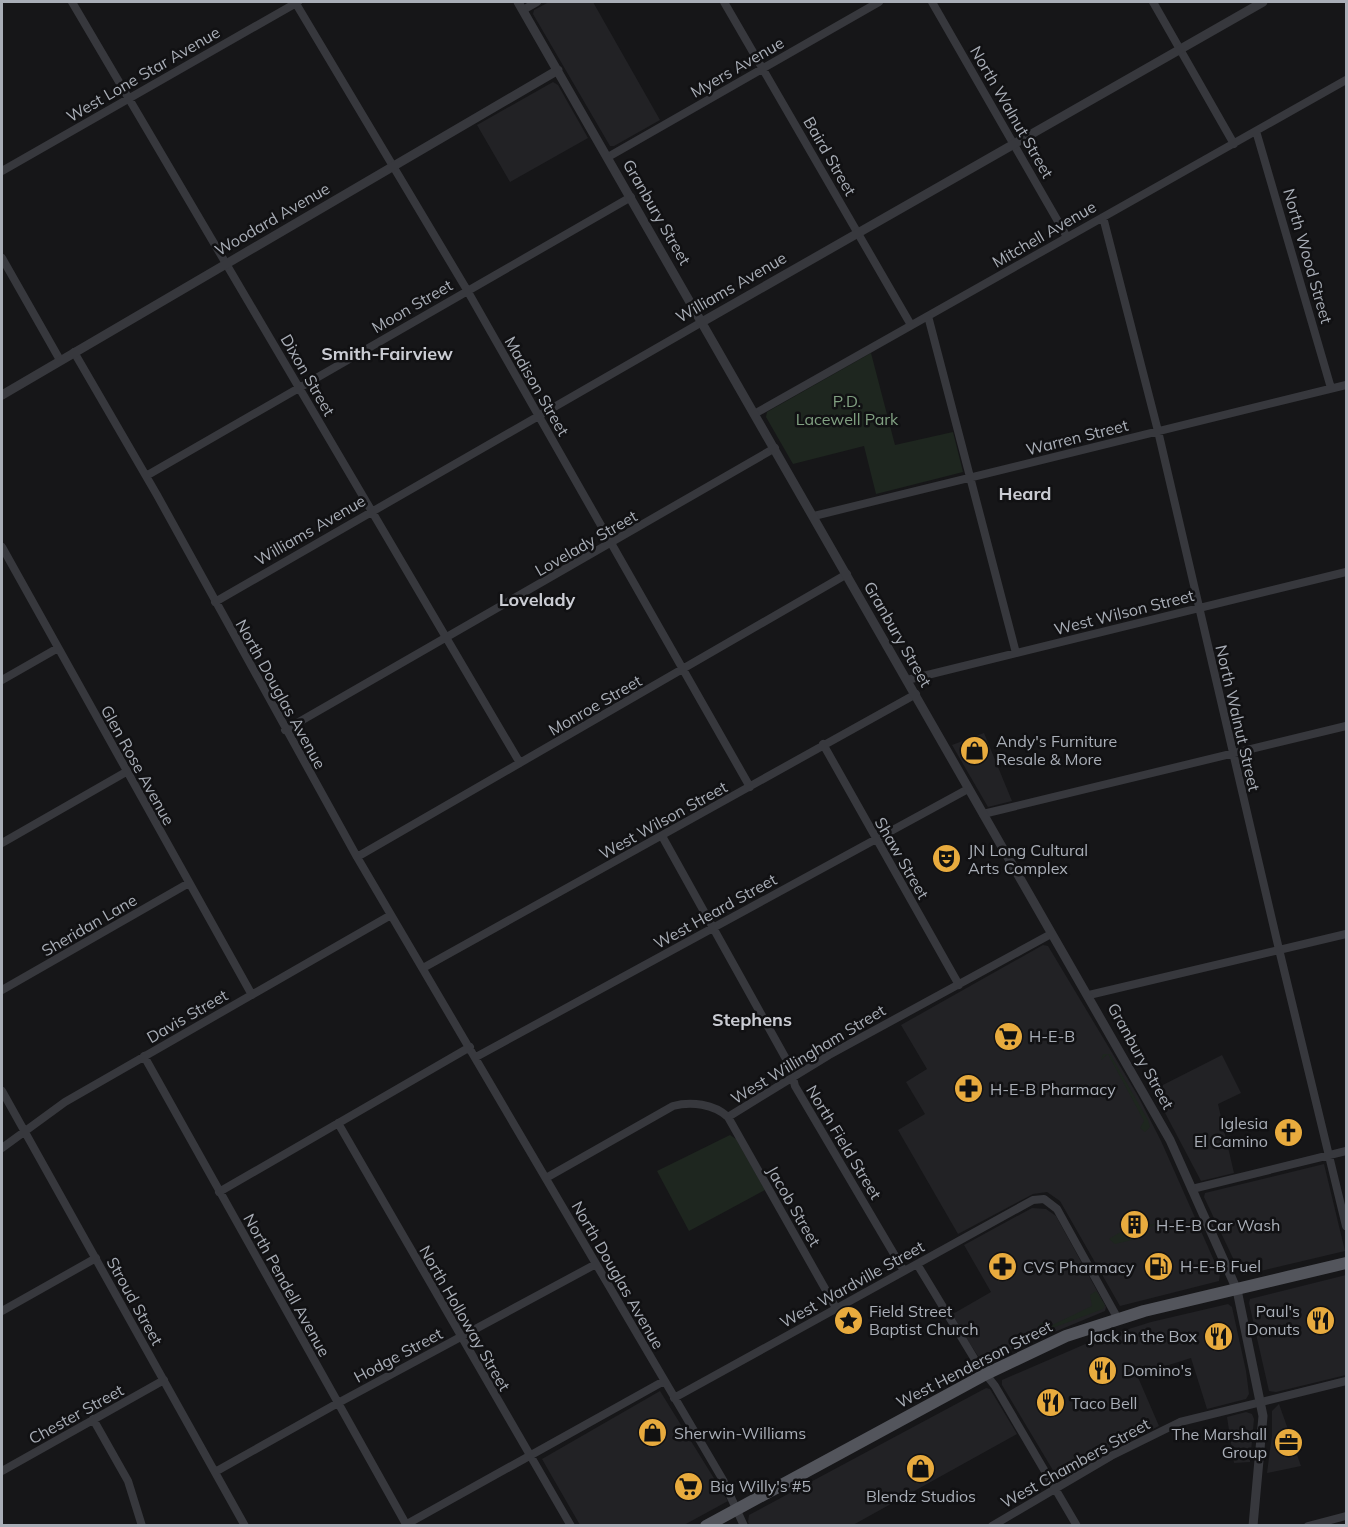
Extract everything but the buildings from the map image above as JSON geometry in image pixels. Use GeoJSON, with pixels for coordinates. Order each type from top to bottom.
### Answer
{"type":"FeatureCollection","features":[{"type":"Feature","properties":{"kind":"main road","name":"West Henderson Street"},"geometry":{"type":"LineString","coordinates":[[706,1526],[986,1374],[1066,1336],[1118,1318],[1347,1263]]}},
{"type":"Feature","properties":{"kind":"street","name":"Dixon Street"},"geometry":{"type":"LineString","coordinates":[[72,2],[520,764]]}},
{"type":"Feature","properties":{"kind":"street","name":"West Lone Star Avenue"},"geometry":{"type":"LineString","coordinates":[[2,171],[296,2]]}},
{"type":"Feature","properties":{"kind":"street","name":"Madison Street"},"geometry":{"type":"LineString","coordinates":[[296,2],[467,290],[750,787]]}},
{"type":"Feature","properties":{"kind":"street"},"geometry":{"type":"LineString","coordinates":[[520,6],[537,2]]}},
{"type":"Feature","properties":{"kind":"street","name":"Baird Street"},"geometry":{"type":"LineString","coordinates":[[724,2],[911,325]]}},
{"type":"Feature","properties":{"kind":"street","name":"Myers Avenue"},"geometry":{"type":"LineString","coordinates":[[608,157],[879,2]]}},
{"type":"Feature","properties":{"kind":"street","name":"North Walnut Street"},"geometry":{"type":"LineString","coordinates":[[932,2],[1067,237]]}},
{"type":"Feature","properties":{"kind":"street"},"geometry":{"type":"LineString","coordinates":[[1153,2],[1234,144]]}},
{"type":"Feature","properties":{"kind":"street","name":"Williams Avenue"},"geometry":{"type":"LineString","coordinates":[[215,602],[537,414],[1263,2]]}},
{"type":"Feature","properties":{"kind":"street","name":"Granbury Street"},"geometry":{"type":"LineString","coordinates":[[520,6],[756,413],[968,789],[1164,1127],[1237,1290],[1261,1402],[1264,1428],[1252,1526]]}},
{"type":"Feature","properties":{"kind":"street","name":"Woodard Avenue"},"geometry":{"type":"LineString","coordinates":[[2,394],[558,70]]}},
{"type":"Feature","properties":{"kind":"street","name":"Mitchell Avenue"},"geometry":{"type":"LineString","coordinates":[[756,413],[1347,80]]}},
{"type":"Feature","properties":{"kind":"street","name":"North Wood Street"},"geometry":{"type":"LineString","coordinates":[[1256,131],[1332,388]]}},
{"type":"Feature","properties":{"kind":"street","name":"Moon Street"},"geometry":{"type":"LineString","coordinates":[[146,476],[298,386],[631,197]]}},
{"type":"Feature","properties":{"kind":"street","name":"North Walnut Street"},"geometry":{"type":"LineString","coordinates":[[1103,217],[1158,431],[1232,754],[1347,1226]]}},
{"type":"Feature","properties":{"kind":"street"},"geometry":{"type":"LineString","coordinates":[[2,258],[60,360]]}},
{"type":"Feature","properties":{"kind":"street"},"geometry":{"type":"LineString","coordinates":[[928,316],[1016,653]]}},
{"type":"Feature","properties":{"kind":"street","name":"North Douglas Avenue"},"geometry":{"type":"LineString","coordinates":[[74,352],[146,476],[357,857],[674,1398],[744,1526]]}},
{"type":"Feature","properties":{"kind":"street","name":"Warren Street"},"geometry":{"type":"LineString","coordinates":[[814,516],[1347,385]]}},
{"type":"Feature","properties":{"kind":"street","name":"Lovelady Street"},"geometry":{"type":"LineString","coordinates":[[285,730],[776,448]]}},
{"type":"Feature","properties":{"kind":"street","name":"Glen Rose Avenue"},"geometry":{"type":"LineString","coordinates":[[2,547],[252,995]]}},
{"type":"Feature","properties":{"kind":"street","name":"West Wilson Street"},"geometry":{"type":"LineString","coordinates":[[908,680],[1347,572]]}},
{"type":"Feature","properties":{"kind":"street","name":"Monroe Street"},"geometry":{"type":"LineString","coordinates":[[357,857],[847,574]]}},
{"type":"Feature","properties":{"kind":"street"},"geometry":{"type":"LineString","coordinates":[[2,680],[58,648]]}},
{"type":"Feature","properties":{"kind":"street","name":"West Wilson Street"},"geometry":{"type":"LineString","coordinates":[[423,968],[916,694]]}},
{"type":"Feature","properties":{"kind":"street"},"geometry":{"type":"LineString","coordinates":[[983,814],[1347,726]]}},
{"type":"Feature","properties":{"kind":"street","name":"Shaw Street"},"geometry":{"type":"LineString","coordinates":[[823,744],[959,986]]}},
{"type":"Feature","properties":{"kind":"street"},"geometry":{"type":"LineString","coordinates":[[2,843],[126,772]]}},
{"type":"Feature","properties":{"kind":"street","name":"West Heard Street"},"geometry":{"type":"LineString","coordinates":[[476,1057],[875,837],[968,789]]}},
{"type":"Feature","properties":{"kind":"street","name":"North Field Street"},"geometry":{"type":"LineString","coordinates":[[662,836],[790,1066],[795,1086],[904,1271]]}},
{"type":"Feature","properties":{"kind":"street","name":"Sheridan Lane"},"geometry":{"type":"LineString","coordinates":[[2,990],[189,883]]}},
{"type":"Feature","properties":{"kind":"street","name":"Davis Street"},"geometry":{"type":"LineString","coordinates":[[2,1148],[24,1130],[144,1056],[391,915]]}},
{"type":"Feature","properties":{"kind":"street","name":"West Willingham Street"},"geometry":{"type":"LineString","coordinates":[[546,1178],[673,1106],[696,1104],[723,1112],[728,1117],[949,988],[959,986],[1051,934]]}},
{"type":"Feature","properties":{"kind":"street"},"geometry":{"type":"LineString","coordinates":[[1089,995],[1347,934]]}},
{"type":"Feature","properties":{"kind":"street"},"geometry":{"type":"LineString","coordinates":[[219,1192],[470,1047]]}},
{"type":"Feature","properties":{"kind":"street","name":"North Pendell Avenue"},"geometry":{"type":"LineString","coordinates":[[144,1056],[407,1525]]}},
{"type":"Feature","properties":{"kind":"street","name":"Stroud Street"},"geometry":{"type":"LineString","coordinates":[[2,1091],[244,1526]]}},
{"type":"Feature","properties":{"kind":"street","name":"Jacob Street"},"geometry":{"type":"LineString","coordinates":[[728,1117],[836,1308]]}},
{"type":"Feature","properties":{"kind":"street","name":"North Holloway Street"},"geometry":{"type":"LineString","coordinates":[[338,1123],[570,1526]]}},
{"type":"Feature","properties":{"kind":"street"},"geometry":{"type":"LineString","coordinates":[[1192,1189],[1347,1151]]}},
{"type":"Feature","properties":{"kind":"street","name":"West Wardville Street"},"geometry":{"type":"LineString","coordinates":[[674,1398],[1033,1200],[1044,1199],[1058,1209],[1118,1318]]}},
{"type":"Feature","properties":{"kind":"street"},"geometry":{"type":"LineString","coordinates":[[2,1311],[96,1258]]}},
{"type":"Feature","properties":{"kind":"street","name":"Hodge Street"},"geometry":{"type":"LineString","coordinates":[[215,1472],[460,1336],[596,1264]]}},
{"type":"Feature","properties":{"kind":"street"},"geometry":{"type":"LineString","coordinates":[[917,1264],[1056,1488],[1077,1526]]}},
{"type":"Feature","properties":{"kind":"street","name":"Chester Street"},"geometry":{"type":"LineString","coordinates":[[2,1471],[164,1380]]}},
{"type":"Feature","properties":{"kind":"street"},"geometry":{"type":"LineString","coordinates":[[407,1525],[664,1381]]}},
{"type":"Feature","properties":{"kind":"street","name":"West Chambers Street"},"geometry":{"type":"LineString","coordinates":[[992,1526],[1137,1442],[1180,1422],[1347,1381]]}},
{"type":"Feature","properties":{"kind":"street"},"geometry":{"type":"LineString","coordinates":[[93,1419],[128,1481],[142,1526]]}},
{"type":"Feature","properties":{"kind":"street"},"geometry":{"type":"LineString","coordinates":[[1308,1526],[1347,1516]]}},
{"type":"Feature","properties":{"kind":"shaded area"},"geometry":{"type":"Polygon","coordinates":[[[549,2],[593,2],[660,120],[614,146],[610,146],[533,14],[534,10],[549,2]]]}},
{"type":"Feature","properties":{"kind":"shaded area"},"geometry":{"type":"Polygon","coordinates":[[[553,82],[558,85],[588,138],[510,182],[477,125],[553,82]]]}},
{"type":"Feature","properties":{"kind":"shaded area"},"geometry":{"type":"Polygon","coordinates":[[[984,733],[1012,801],[988,807],[952,745],[984,733]]]}},
{"type":"Feature","properties":{"kind":"shaded area"},"geometry":{"type":"Polygon","coordinates":[[[1043,945],[1048,946],[1138,1096],[1161,1141],[1220,1274],[1219,1281],[1120,1306],[1060,1201],[1047,1192],[1033,1194],[958,1234],[898,1130],[925,1114],[906,1082],[927,1069],[901,1025],[1043,945]]]}},
{"type":"Feature","properties":{"kind":"shaded area"},"geometry":{"type":"Polygon","coordinates":[[[1222,1055],[1241,1093],[1218,1104],[1234,1173],[1201,1181],[1153,1090],[1222,1055]]]}},
{"type":"Feature","properties":{"kind":"shaded area"},"geometry":{"type":"Polygon","coordinates":[[[1324,1164],[1345,1251],[1244,1275],[1240,1273],[1204,1197],[1205,1193],[1324,1164]]]}},
{"type":"Feature","properties":{"kind":"shaded area"},"geometry":{"type":"Polygon","coordinates":[[[1032,1208],[1046,1209],[1056,1216],[1106,1307],[1105,1311],[982,1362],[951,1315],[991,1292],[964,1245],[1032,1208]]]}},
{"type":"Feature","properties":{"kind":"shaded area"},"geometry":{"type":"Polygon","coordinates":[[[1346,1275],[1346,1375],[1276,1392],[1269,1391],[1250,1299],[1346,1275]]]}},
{"type":"Feature","properties":{"kind":"shaded area"},"geometry":{"type":"Polygon","coordinates":[[[1228,1304],[1232,1307],[1246,1371],[1249,1394],[1246,1399],[1207,1409],[1191,1358],[1137,1375],[1159,1426],[1113,1448],[1063,1478],[1057,1477],[1002,1385],[1002,1380],[1097,1339],[1151,1322],[1228,1304]]]}},
{"type":"Feature","properties":{"kind":"shaded area"},"geometry":{"type":"Polygon","coordinates":[[[986,1388],[990,1389],[1017,1434],[853,1525],[750,1526],[749,1515],[986,1388]]]}},
{"type":"Feature","properties":{"kind":"shaded area"},"geometry":{"type":"Polygon","coordinates":[[[660,1391],[728,1501],[684,1525],[580,1525],[542,1459],[660,1391]]]}},
{"type":"Feature","properties":{"kind":"shaded area"},"geometry":{"type":"Polygon","coordinates":[[[1279,1404],[1301,1466],[1267,1473],[1272,1435],[1272,1411],[1279,1404]]]}},
{"type":"Feature","properties":{"kind":"shaded area"},"geometry":{"type":"Polygon","coordinates":[[[1246,1412],[1252,1414],[1254,1419],[1250,1462],[1234,1463],[1227,1417],[1246,1412]]]}},
{"type":"Feature","properties":{"kind":"green space","name":"P.D. Lacewell Park"},"geometry":{"type":"Polygon","coordinates":[[[871,353],[895,445],[953,432],[963,472],[876,494],[864,446],[793,464],[766,417],[767,412],[871,353]]]}},
{"type":"Feature","properties":{"kind":"green space"},"geometry":{"type":"Polygon","coordinates":[[[1108,1054],[1148,1120],[1150,1127],[1145,1132],[1140,1128],[1144,1121],[1108,1054]]]}},
{"type":"Feature","properties":{"kind":"green space"},"geometry":{"type":"Polygon","coordinates":[[[730,1135],[736,1139],[765,1190],[689,1231],[657,1171],[730,1135]]]}},
{"type":"Feature","properties":{"kind":"green space"},"geometry":{"type":"Polygon","coordinates":[[[1161,1222],[1173,1229],[1164,1231],[1162,1223],[1139,1230],[1140,1238],[1115,1244],[1109,1239],[1119,1233],[1161,1222]]]}},
{"type":"Feature","properties":{"kind":"green space"},"geometry":{"type":"Polygon","coordinates":[[[1096,1291],[1105,1305],[1103,1309],[1042,1332],[1039,1330],[1039,1325],[1043,1322],[1048,1327],[1092,1306],[1090,1295],[1096,1291]]]}},
{"type":"Feature","properties":{"kind":"place","name":"Andy's Furniture Resale & More"},"geometry":{"type":"Point","coordinates":[975,750]}},
{"type":"Feature","properties":{"kind":"place","name":"JN Long Cultural Arts Complex"},"geometry":{"type":"Point","coordinates":[947,859]}},
{"type":"Feature","properties":{"kind":"place","name":"H-E-B"},"geometry":{"type":"Point","coordinates":[1008,1036]}},
{"type":"Feature","properties":{"kind":"place","name":"H-E-B Pharmacy"},"geometry":{"type":"Point","coordinates":[969,1089]}},
{"type":"Feature","properties":{"kind":"place","name":"Iglesia El Camino"},"geometry":{"type":"Point","coordinates":[1289,1132]}},
{"type":"Feature","properties":{"kind":"place","name":"H-E-B Car Wash"},"geometry":{"type":"Point","coordinates":[1135,1225]}},
{"type":"Feature","properties":{"kind":"place","name":"H-E-B Fuel"},"geometry":{"type":"Point","coordinates":[1159,1266]}},
{"type":"Feature","properties":{"kind":"place","name":"CVS Pharmacy"},"geometry":{"type":"Point","coordinates":[1002,1267]}},
{"type":"Feature","properties":{"kind":"place","name":"Field Street Baptist Church"},"geometry":{"type":"Point","coordinates":[848,1320]}},
{"type":"Feature","properties":{"kind":"place","name":"Paul's Donuts"},"geometry":{"type":"Point","coordinates":[1321,1320]}},
{"type":"Feature","properties":{"kind":"place","name":"Jack in the Box"},"geometry":{"type":"Point","coordinates":[1218,1336]}},
{"type":"Feature","properties":{"kind":"place","name":"Domino's"},"geometry":{"type":"Point","coordinates":[1102,1370]}},
{"type":"Feature","properties":{"kind":"place","name":"Taco Bell"},"geometry":{"type":"Point","coordinates":[1050,1403]}},
{"type":"Feature","properties":{"kind":"place","name":"Sherwin-Williams"},"geometry":{"type":"Point","coordinates":[653,1433]}},
{"type":"Feature","properties":{"kind":"place","name":"The Marshall Group"},"geometry":{"type":"Point","coordinates":[1288,1443]}},
{"type":"Feature","properties":{"kind":"place","name":"Blendz Studios"},"geometry":{"type":"Point","coordinates":[921,1468]}},
{"type":"Feature","properties":{"kind":"place","name":"Big Willy's #5"},"geometry":{"type":"Point","coordinates":[689,1486]}},
{"type":"Feature","properties":{"kind":"district","name":"Smith-Fairview"},"geometry":{"type":"Point","coordinates":[387,354]}},
{"type":"Feature","properties":{"kind":"district","name":"Heard"},"geometry":{"type":"Point","coordinates":[1025,494]}},
{"type":"Feature","properties":{"kind":"district","name":"Lovelady"},"geometry":{"type":"Point","coordinates":[537,600]}},
{"type":"Feature","properties":{"kind":"district","name":"Stephens"},"geometry":{"type":"Point","coordinates":[752,1020]}}]}
